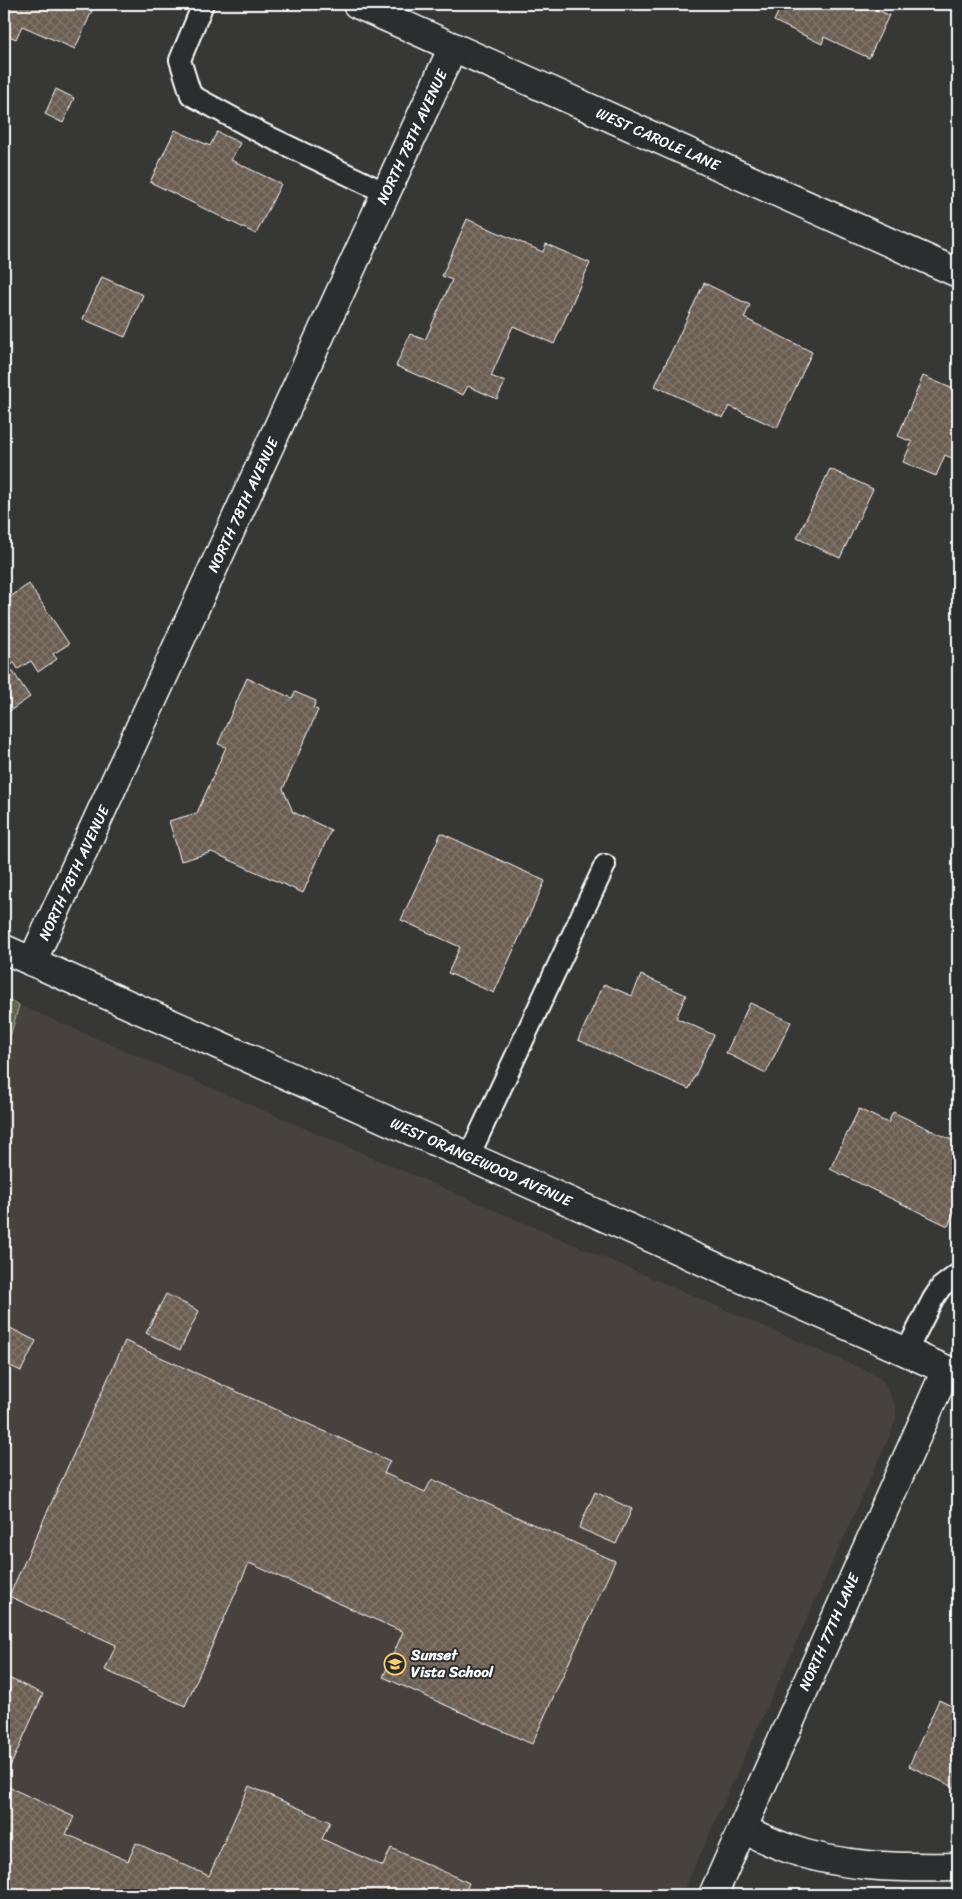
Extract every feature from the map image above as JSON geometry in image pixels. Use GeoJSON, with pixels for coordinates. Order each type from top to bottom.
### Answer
{"type":"FeatureCollection","features":[{"type":"Feature","properties":{"kind":"street","name":"WEST CAROLE LANE"},"geometry":{"type":"LineString","coordinates":[[357,4],[958,273]]}},
{"type":"Feature","properties":{"kind":"street","name":"NORTH 78TH AVENUE"},"geometry":{"type":"LineString","coordinates":[[32,962],[454,47]]}},
{"type":"Feature","properties":{"kind":"street","name":"WEST ORANGEWOOD AVENUE"},"geometry":{"type":"LineString","coordinates":[[4,949],[952,1372]]}},
{"type":"Feature","properties":{"kind":"street","name":"NORTH 77TH LANE"},"geometry":{"type":"LineString","coordinates":[[713,1895],[952,1372]]}},
{"type":"Feature","properties":{"kind":"street"},"geometry":{"type":"LineString","coordinates":[[742,1829],[785,1847],[842,1861],[867,1865],[958,1867]]}},
{"type":"Feature","properties":{"kind":"lane"},"geometry":{"type":"LineString","coordinates":[[203,4],[180,60],[191,95],[261,133],[386,193]]}},
{"type":"Feature","properties":{"kind":"lane"},"geometry":{"type":"LineString","coordinates":[[469,1156],[605,865]]}},
{"type":"Feature","properties":{"kind":"lane"},"geometry":{"type":"LineString","coordinates":[[906,1352],[933,1299],[941,1288],[958,1274]]}},
{"type":"Feature","properties":{"kind":"shaded area","name":"Sunset Vista School"},"geometry":{"type":"Polygon","coordinates":[[[19,1005],[874,1374],[884,1382],[896,1407],[896,1419],[891,1433],[682,1895],[4,1895],[4,1059],[19,1005]]]}},
{"type":"Feature","properties":{"kind":"green space"},"geometry":{"type":"Polygon","coordinates":[[[4,997],[19,1005],[4,1059],[4,997]]]}},
{"type":"Feature","properties":{"kind":"building"},"geometry":{"type":"Polygon","coordinates":[[[4,4],[95,4],[75,49],[22,26],[16,39],[4,34],[4,4]]]}},
{"type":"Feature","properties":{"kind":"building"},"geometry":{"type":"Polygon","coordinates":[[[782,4],[864,4],[889,15],[869,58],[824,37],[822,44],[774,21],[782,4]]]}},
{"type":"Feature","properties":{"kind":"building"},"geometry":{"type":"Polygon","coordinates":[[[56,89],[74,98],[63,123],[45,114],[56,89]]]}},
{"type":"Feature","properties":{"kind":"building"},"geometry":{"type":"Polygon","coordinates":[[[175,130],[210,146],[217,132],[240,143],[231,160],[281,184],[256,234],[150,182],[175,130]]]}},
{"type":"Feature","properties":{"kind":"building"},"geometry":{"type":"Polygon","coordinates":[[[467,219],[543,252],[546,244],[590,263],[554,344],[513,326],[491,376],[505,382],[497,399],[468,386],[463,395],[396,366],[410,334],[425,340],[452,280],[442,276],[467,219]]]}},
{"type":"Feature","properties":{"kind":"building"},"geometry":{"type":"Polygon","coordinates":[[[102,277],[143,295],[125,337],[83,319],[102,277]]]}},
{"type":"Feature","properties":{"kind":"building"},"geometry":{"type":"Polygon","coordinates":[[[704,283],[750,305],[744,318],[812,352],[777,428],[729,406],[723,418],[655,386],[704,283]]]}},
{"type":"Feature","properties":{"kind":"building"},"geometry":{"type":"Polygon","coordinates":[[[923,376],[958,391],[958,461],[945,455],[936,476],[903,462],[912,442],[898,436],[923,376]]]}},
{"type":"Feature","properties":{"kind":"building"},"geometry":{"type":"Polygon","coordinates":[[[830,469],[873,489],[840,558],[797,538],[830,469]]]}},
{"type":"Feature","properties":{"kind":"building"},"geometry":{"type":"Polygon","coordinates":[[[29,584],[69,644],[53,654],[57,659],[38,672],[31,661],[18,669],[13,661],[11,662],[13,664],[9,666],[30,697],[4,715],[4,601],[29,584]]]}},
{"type":"Feature","properties":{"kind":"building"},"geometry":{"type":"Polygon","coordinates":[[[247,678],[292,698],[295,692],[316,701],[313,708],[318,710],[283,789],[293,812],[331,830],[303,893],[212,852],[181,861],[169,821],[197,813],[226,747],[218,744],[247,678]]]}},
{"type":"Feature","properties":{"kind":"building"},"geometry":{"type":"Polygon","coordinates":[[[441,833],[545,881],[494,993],[448,973],[460,947],[401,920],[441,833]]]}},
{"type":"Feature","properties":{"kind":"building"},"geometry":{"type":"Polygon","coordinates":[[[641,975],[686,995],[676,1018],[714,1035],[689,1089],[578,1040],[604,984],[632,996],[641,975]]]}},
{"type":"Feature","properties":{"kind":"building"},"geometry":{"type":"Polygon","coordinates":[[[750,1003],[791,1022],[766,1073],[726,1053],[750,1003]]]}},
{"type":"Feature","properties":{"kind":"building"},"geometry":{"type":"Polygon","coordinates":[[[859,1109],[888,1123],[893,1112],[958,1143],[958,1205],[948,1226],[830,1169],[859,1109]]]}},
{"type":"Feature","properties":{"kind":"building"},"geometry":{"type":"Polygon","coordinates":[[[166,1294],[199,1311],[180,1350],[146,1333],[166,1294]]]}},
{"type":"Feature","properties":{"kind":"building"},"geometry":{"type":"Polygon","coordinates":[[[4,1325],[36,1341],[21,1371],[4,1363],[4,1325]]]}},
{"type":"Feature","properties":{"kind":"building"},"geometry":{"type":"Polygon","coordinates":[[[125,1341],[390,1461],[384,1473],[425,1492],[432,1479],[615,1561],[532,1744],[383,1677],[403,1632],[249,1563],[185,1706],[105,1670],[116,1645],[9,1596],[125,1341]]]}},
{"type":"Feature","properties":{"kind":"building"},"geometry":{"type":"Polygon","coordinates":[[[595,1492],[632,1509],[616,1544],[579,1528],[595,1492]]]}},
{"type":"Feature","properties":{"kind":"building"},"geometry":{"type":"Polygon","coordinates":[[[4,1676],[43,1694],[4,1780],[4,1676]]]}},
{"type":"Feature","properties":{"kind":"building"},"geometry":{"type":"Polygon","coordinates":[[[939,1700],[958,1709],[958,1789],[909,1766],[939,1700]]]}},
{"type":"Feature","properties":{"kind":"building"},"geometry":{"type":"Polygon","coordinates":[[[4,1785],[74,1817],[66,1834],[128,1861],[136,1843],[209,1876],[249,1786],[330,1822],[322,1839],[383,1866],[391,1848],[469,1883],[464,1895],[4,1895],[4,1785]]]}},
{"type":"Feature","properties":{"kind":"place","name":"Sunset Vista School"},"geometry":{"type":"Point","coordinates":[395,1664]}}]}
